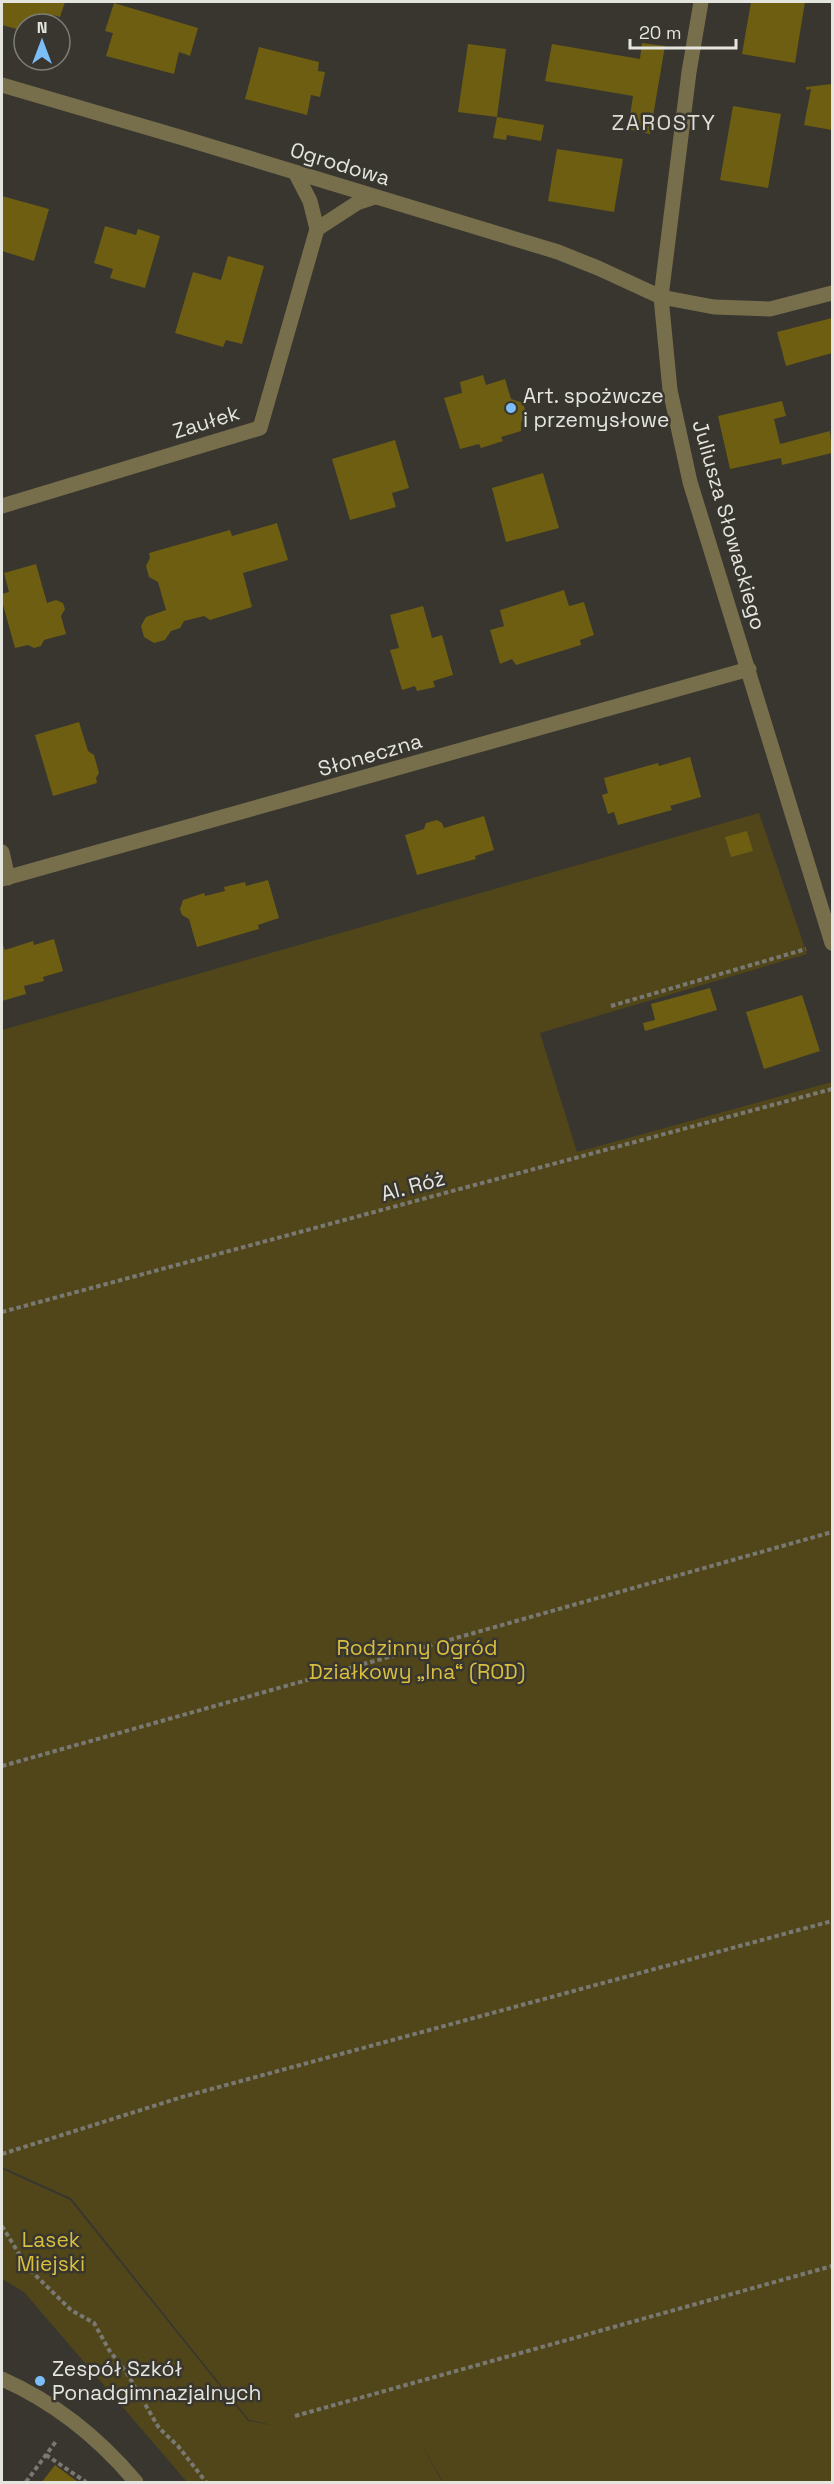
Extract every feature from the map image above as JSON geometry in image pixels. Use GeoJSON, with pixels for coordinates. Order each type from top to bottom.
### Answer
{"type":"FeatureCollection","features":[{"type":"Feature","properties":{"kind":"street","name":"Juliusza Słowackiego"},"geometry":{"type":"LineString","coordinates":[[702,2],[689,72],[661,297],[670,390],[690,482],[832,942]]}},
{"type":"Feature","properties":{"kind":"street","name":"Ogrodowa"},"geometry":{"type":"LineString","coordinates":[[2,85],[558,252],[661,297],[714,307],[770,309],[832,293]]}},
{"type":"Feature","properties":{"kind":"street","name":"Zaułek"},"geometry":{"type":"LineString","coordinates":[[2,506],[260,428],[317,230],[310,201],[295,172]]}},
{"type":"Feature","properties":{"kind":"street"},"geometry":{"type":"LineString","coordinates":[[317,230],[357,203],[375,197]]}},
{"type":"Feature","properties":{"kind":"street","name":"Słoneczna"},"geometry":{"type":"LineString","coordinates":[[5,879],[749,669]]}},
{"type":"Feature","properties":{"kind":"street"},"geometry":{"type":"LineString","coordinates":[[2,852],[5,879]]}},
{"type":"Feature","properties":{"kind":"street"},"geometry":{"type":"LineString","coordinates":[[2,2379],[24,2389],[72,2420],[136,2482]]}},
{"type":"Feature","properties":{"kind":"path"},"geometry":{"type":"LineString","coordinates":[[611,1006],[832,942]]}},
{"type":"Feature","properties":{"kind":"path","name":"Al. Róż"},"geometry":{"type":"LineString","coordinates":[[2,1312],[832,1089]]}},
{"type":"Feature","properties":{"kind":"path"},"geometry":{"type":"LineString","coordinates":[[2,1766],[832,1532]]}},
{"type":"Feature","properties":{"kind":"path"},"geometry":{"type":"LineString","coordinates":[[2,2154],[182,2097],[832,1921]]}},
{"type":"Feature","properties":{"kind":"path"},"geometry":{"type":"LineString","coordinates":[[2,2226],[27,2267],[71,2310],[94,2323],[159,2428],[178,2446],[206,2482]]}},
{"type":"Feature","properties":{"kind":"path"},"geometry":{"type":"LineString","coordinates":[[295,2416],[832,2266]]}},
{"type":"Feature","properties":{"kind":"path"},"geometry":{"type":"LineString","coordinates":[[26,2482],[53,2445]]}},
{"type":"Feature","properties":{"kind":"path"},"geometry":{"type":"LineString","coordinates":[[46,2455],[80,2481]]}},
{"type":"Feature","properties":{"kind":"green space","name":"Rodzinny Ogród Działkowy „Ina“ (ROD)"},"geometry":{"type":"Polygon","coordinates":[[[759,813],[807,954],[540,1033],[577,1152],[832,1082],[832,2482],[443,2482],[419,2440],[442,2482],[187,2482],[24,2292],[2,2279],[2,2169],[70,2200],[248,2421],[272,2425],[249,2420],[71,2198],[2,2167],[2,1030],[759,813]]]}},
{"type":"Feature","properties":{"kind":"building"},"geometry":{"type":"Polygon","coordinates":[[[2,2],[65,2],[62,12],[12,12],[12,28],[2,25],[2,2]]]}},
{"type":"Feature","properties":{"kind":"building"},"geometry":{"type":"Polygon","coordinates":[[[751,2],[805,2],[795,63],[742,54],[751,2]]]}},
{"type":"Feature","properties":{"kind":"building"},"geometry":{"type":"Polygon","coordinates":[[[114,3],[198,28],[190,56],[179,52],[174,74],[106,56],[113,33],[105,31],[114,3]]]}},
{"type":"Feature","properties":{"kind":"building"},"geometry":{"type":"Polygon","coordinates":[[[642,43],[665,46],[650,134],[628,129],[633,96],[545,81],[552,44],[640,59],[642,43]]]}},
{"type":"Feature","properties":{"kind":"building"},"geometry":{"type":"Polygon","coordinates":[[[468,44],[506,49],[497,117],[458,112],[468,44]]]}},
{"type":"Feature","properties":{"kind":"building"},"geometry":{"type":"Polygon","coordinates":[[[259,47],[319,62],[318,71],[325,72],[320,97],[311,95],[307,115],[245,99],[259,47]]]}},
{"type":"Feature","properties":{"kind":"building"},"geometry":{"type":"Polygon","coordinates":[[[832,84],[832,130],[804,125],[811,89],[806,90],[806,87],[832,84]]]}},
{"type":"Feature","properties":{"kind":"building"},"geometry":{"type":"Polygon","coordinates":[[[733,106],[781,114],[768,188],[720,180],[733,106]]]}},
{"type":"Feature","properties":{"kind":"building"},"geometry":{"type":"Polygon","coordinates":[[[497,117],[544,125],[541,141],[507,135],[506,140],[493,138],[497,117]]]}},
{"type":"Feature","properties":{"kind":"building"},"geometry":{"type":"Polygon","coordinates":[[[557,149],[623,159],[614,212],[548,201],[557,149]]]}},
{"type":"Feature","properties":{"kind":"building"},"geometry":{"type":"Polygon","coordinates":[[[2,196],[49,209],[34,261],[2,251],[2,196]]]}},
{"type":"Feature","properties":{"kind":"building"},"geometry":{"type":"Polygon","coordinates":[[[105,226],[136,235],[138,229],[160,236],[145,288],[110,278],[113,269],[94,263],[105,226]]]}},
{"type":"Feature","properties":{"kind":"building"},"geometry":{"type":"Polygon","coordinates":[[[228,256],[264,266],[242,344],[226,340],[223,347],[175,333],[193,272],[221,280],[228,256]]]}},
{"type":"Feature","properties":{"kind":"building"},"geometry":{"type":"Polygon","coordinates":[[[832,318],[832,353],[786,366],[777,332],[832,318]]]}},
{"type":"Feature","properties":{"kind":"building"},"geometry":{"type":"Polygon","coordinates":[[[483,375],[486,385],[505,379],[511,399],[523,403],[526,413],[521,423],[521,431],[501,437],[503,441],[481,448],[479,444],[460,449],[444,398],[462,393],[460,382],[483,375]]]}},
{"type":"Feature","properties":{"kind":"building"},"geometry":{"type":"Polygon","coordinates":[[[782,401],[786,416],[774,419],[780,444],[830,431],[832,453],[782,465],[781,458],[730,469],[718,416],[782,401]]]}},
{"type":"Feature","properties":{"kind":"building"},"geometry":{"type":"Polygon","coordinates":[[[395,440],[409,488],[392,493],[396,507],[350,520],[332,459],[395,440]]]}},
{"type":"Feature","properties":{"kind":"building"},"geometry":{"type":"Polygon","coordinates":[[[543,473],[559,528],[506,542],[492,488],[543,473]]]}},
{"type":"Feature","properties":{"kind":"building"},"geometry":{"type":"Polygon","coordinates":[[[277,523],[288,560],[243,573],[252,607],[210,620],[204,616],[184,621],[180,628],[171,631],[165,640],[154,643],[144,637],[141,626],[146,617],[166,610],[158,582],[149,577],[146,566],[150,558],[149,553],[230,530],[232,536],[277,523]]]}},
{"type":"Feature","properties":{"kind":"building"},"geometry":{"type":"Polygon","coordinates":[[[36,564],[47,603],[56,600],[63,603],[65,609],[61,616],[66,634],[44,640],[41,646],[34,648],[28,645],[15,648],[2,601],[2,594],[9,592],[4,573],[36,564]]]}},
{"type":"Feature","properties":{"kind":"building"},"geometry":{"type":"Polygon","coordinates":[[[564,590],[569,606],[584,602],[594,635],[580,640],[581,645],[516,665],[512,659],[500,664],[490,630],[504,626],[500,610],[564,590]]]}},
{"type":"Feature","properties":{"kind":"building"},"geometry":{"type":"Polygon","coordinates":[[[423,606],[432,638],[442,635],[453,675],[433,681],[435,687],[417,691],[415,686],[402,690],[390,650],[399,648],[390,615],[423,606]]]}},
{"type":"Feature","properties":{"kind":"building"},"geometry":{"type":"Polygon","coordinates":[[[79,722],[88,751],[94,755],[99,773],[96,778],[97,783],[53,796],[35,735],[79,722]]]}},
{"type":"Feature","properties":{"kind":"building"},"geometry":{"type":"Polygon","coordinates":[[[690,757],[701,797],[670,806],[672,810],[618,825],[614,812],[608,814],[602,795],[608,793],[604,778],[690,757]]]}},
{"type":"Feature","properties":{"kind":"building"},"geometry":{"type":"Polygon","coordinates":[[[484,816],[494,850],[475,856],[476,859],[417,875],[405,835],[424,829],[426,823],[437,820],[444,828],[484,816]]]}},
{"type":"Feature","properties":{"kind":"building"},"geometry":{"type":"Polygon","coordinates":[[[747,831],[753,851],[731,857],[725,837],[747,831]]]}},
{"type":"Feature","properties":{"kind":"building"},"geometry":{"type":"Polygon","coordinates":[[[268,880],[279,918],[258,925],[259,929],[197,947],[189,919],[182,915],[180,909],[183,900],[204,893],[205,896],[225,891],[224,887],[245,882],[246,886],[268,880]]]}},
{"type":"Feature","properties":{"kind":"building"},"geometry":{"type":"Polygon","coordinates":[[[54,939],[63,971],[43,977],[44,981],[24,986],[26,994],[2,1001],[2,946],[5,950],[33,941],[34,945],[54,939]]]}},
{"type":"Feature","properties":{"kind":"building"},"geometry":{"type":"Polygon","coordinates":[[[710,988],[717,1010],[645,1031],[643,1023],[655,1020],[651,1004],[710,988]]]}},
{"type":"Feature","properties":{"kind":"building"},"geometry":{"type":"Polygon","coordinates":[[[802,995],[820,1051],[764,1069],[746,1012],[802,995]]]}},
{"type":"Feature","properties":{"kind":"building"},"geometry":{"type":"Polygon","coordinates":[[[55,2465],[78,2482],[42,2482],[55,2465]]]}},
{"type":"Feature","properties":{"kind":"place","name":"Art. spożwcze i przemysłowe"},"geometry":{"type":"Point","coordinates":[511,408]}},
{"type":"Feature","properties":{"kind":"place","name":"Zespół Szkół Ponadgimnazjalnych"},"geometry":{"type":"Point","coordinates":[40,2381]}},
{"type":"Feature","properties":{"kind":"district","name":"ZAROSTY"},"geometry":{"type":"Point","coordinates":[664,122]}},
{"type":"Feature","properties":{"kind":"park label","name":"Lasek Miejski"},"geometry":{"type":"Point","coordinates":[51,2252]}}]}
